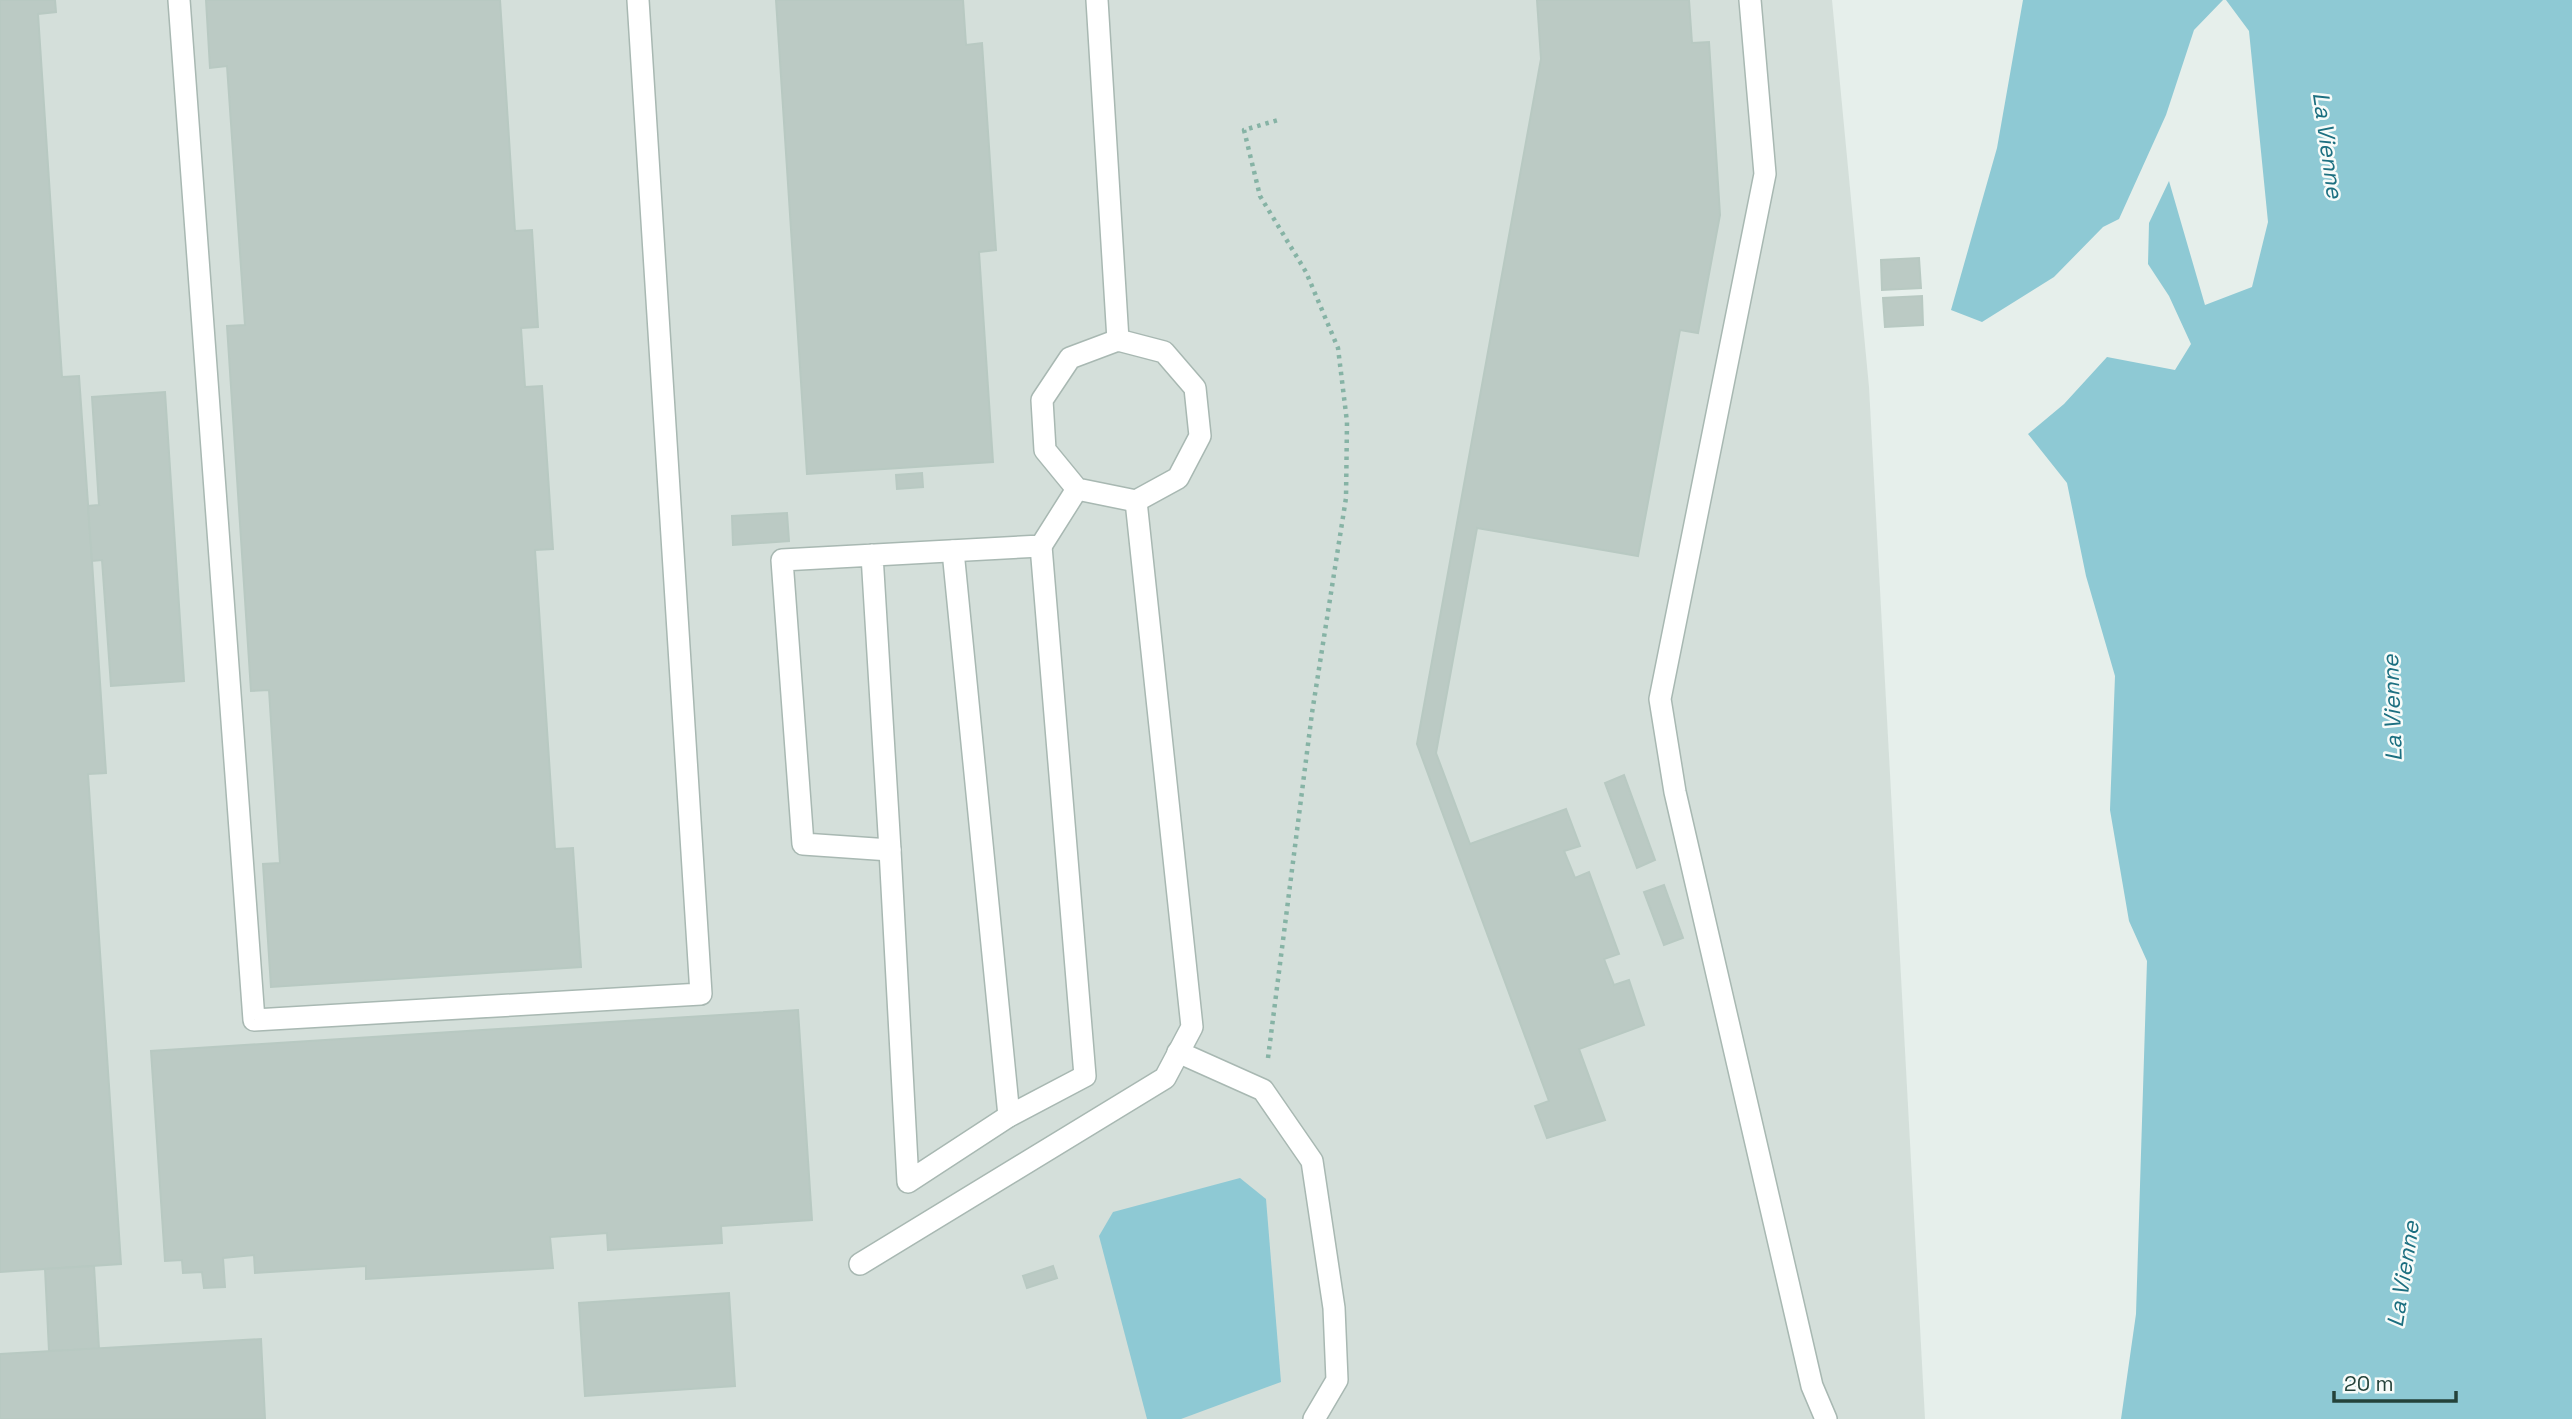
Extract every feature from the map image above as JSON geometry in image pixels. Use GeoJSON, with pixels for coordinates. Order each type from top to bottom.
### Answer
{"type":"FeatureCollection","features":[{"type":"Feature","properties":{"kind":"lane"},"geometry":{"type":"LineString","coordinates":[[179,0],[254,1020],[701,994],[638,0]]}},
{"type":"Feature","properties":{"kind":"lane"},"geometry":{"type":"LineString","coordinates":[[1097,0],[1118,340]]}},
{"type":"Feature","properties":{"kind":"lane"},"geometry":{"type":"LineString","coordinates":[[1750,0],[1765,174],[1660,699],[1675,792],[1812,1386],[1826,1419]]}},
{"type":"Feature","properties":{"kind":"lane"},"geometry":{"type":"LineString","coordinates":[[1118,340],[1164,352],[1195,388],[1200,436],[1178,478],[1136,501],[1077,489],[1045,450],[1042,400],[1070,358],[1118,340]]}},
{"type":"Feature","properties":{"kind":"lane"},"geometry":{"type":"LineString","coordinates":[[872,555],[908,1182],[1009,1116],[1085,1076],[1041,546],[1077,489]]}},
{"type":"Feature","properties":{"kind":"lane"},"geometry":{"type":"LineString","coordinates":[[860,1264],[1165,1078],[1192,1027],[1136,501]]}},
{"type":"Feature","properties":{"kind":"lane"},"geometry":{"type":"LineString","coordinates":[[890,850],[803,844],[782,560],[1041,546]]}},
{"type":"Feature","properties":{"kind":"lane"},"geometry":{"type":"LineString","coordinates":[[953,551],[1009,1116]]}},
{"type":"Feature","properties":{"kind":"lane"},"geometry":{"type":"LineString","coordinates":[[1178,1052],[1263,1090],[1312,1161],[1334,1308],[1337,1380],[1314,1419]]}},
{"type":"Feature","properties":{"kind":"path"},"geometry":{"type":"LineString","coordinates":[[1263,1090],[1297,848],[1312,713],[1346,499],[1347,422],[1338,348],[1306,272],[1260,196],[1244,130],[1278,120]]}},
{"type":"Feature","properties":{"kind":"shaded area"},"geometry":{"type":"Polygon","coordinates":[[[0,0],[1832,0],[1869,387],[1925,1419],[0,1419],[0,0]]]}},
{"type":"Feature","properties":{"kind":"water"},"geometry":{"type":"Polygon","coordinates":[[[2023,0],[2223,0],[2194,30],[2166,115],[2119,219],[2103,227],[2054,277],[1982,322],[1951,310],[1997,148],[2023,0]]]}},
{"type":"Feature","properties":{"kind":"water","name":"La Vienne"},"geometry":{"type":"Polygon","coordinates":[[[2226,0],[2572,0],[2572,1419],[2121,1419],[2136,1314],[2147,961],[2129,921],[2110,810],[2115,676],[2086,576],[2067,483],[2028,434],[2064,404],[2107,357],[2175,370],[2191,344],[2169,296],[2148,264],[2149,223],[2169,181],[2205,305],[2252,287],[2268,222],[2249,31],[2226,0]]]}},
{"type":"Feature","properties":{"kind":"water"},"geometry":{"type":"Polygon","coordinates":[[[1240,1178],[1266,1199],[1281,1382],[1181,1419],[1147,1419],[1099,1236],[1113,1212],[1240,1178]]]}},
{"type":"Feature","properties":{"kind":"building"},"geometry":{"type":"Polygon","coordinates":[[[0,0],[55,0],[56,12],[38,14],[62,377],[79,376],[92,561],[106,773],[88,774],[121,1264],[0,1272],[0,0]]]}},
{"type":"Feature","properties":{"kind":"building"},"geometry":{"type":"Polygon","coordinates":[[[206,0],[500,0],[515,231],[532,230],[538,327],[521,328],[525,387],[542,386],[553,549],[535,550],[555,849],[573,848],[581,967],[271,987],[263,864],[280,863],[269,690],[251,691],[227,326],[245,325],[227,66],[210,68],[206,0]]]}},
{"type":"Feature","properties":{"kind":"building"},"geometry":{"type":"Polygon","coordinates":[[[776,0],[963,0],[966,45],[982,43],[996,250],[979,252],[993,462],[807,474],[776,0]]]}},
{"type":"Feature","properties":{"kind":"building"},"geometry":{"type":"Polygon","coordinates":[[[1537,0],[1689,0],[1692,43],[1709,42],[1720,215],[1698,333],[1680,330],[1638,556],[1477,528],[1436,753],[1470,844],[1566,809],[1580,846],[1564,851],[1575,878],[1589,872],[1619,954],[1604,959],[1614,985],[1629,980],[1644,1025],[1579,1049],[1605,1120],[1547,1138],[1535,1106],[1549,1101],[1417,744],[1541,59],[1537,0]]]}},
{"type":"Feature","properties":{"kind":"building"},"geometry":{"type":"Polygon","coordinates":[[[1919,258],[1921,288],[1882,290],[1881,260],[1919,258]]]}},
{"type":"Feature","properties":{"kind":"building"},"geometry":{"type":"Polygon","coordinates":[[[1922,296],[1923,325],[1885,327],[1883,298],[1922,296]]]}},
{"type":"Feature","properties":{"kind":"building"},"geometry":{"type":"Polygon","coordinates":[[[165,392],[184,681],[111,686],[102,560],[92,561],[88,506],[99,505],[92,397],[165,392]]]}},
{"type":"Feature","properties":{"kind":"building"},"geometry":{"type":"Polygon","coordinates":[[[922,473],[923,487],[897,489],[896,475],[922,473]]]}},
{"type":"Feature","properties":{"kind":"building"},"geometry":{"type":"Polygon","coordinates":[[[787,513],[789,541],[733,545],[732,516],[787,513]]]}},
{"type":"Feature","properties":{"kind":"building"},"geometry":{"type":"Polygon","coordinates":[[[1624,775],[1655,860],[1637,868],[1605,783],[1624,775]]]}},
{"type":"Feature","properties":{"kind":"building"},"geometry":{"type":"Polygon","coordinates":[[[1664,885],[1683,938],[1664,945],[1644,892],[1664,885]]]}},
{"type":"Feature","properties":{"kind":"building"},"geometry":{"type":"Polygon","coordinates":[[[798,1010],[812,1220],[721,1226],[722,1243],[608,1250],[607,1233],[550,1237],[553,1268],[366,1279],[366,1266],[255,1273],[254,1255],[223,1258],[225,1287],[204,1288],[202,1272],[183,1273],[182,1260],[165,1261],[151,1051],[798,1010]]]}},
{"type":"Feature","properties":{"kind":"building"},"geometry":{"type":"Polygon","coordinates":[[[94,1266],[99,1349],[49,1351],[45,1269],[94,1266]]]}},
{"type":"Feature","properties":{"kind":"building"},"geometry":{"type":"Polygon","coordinates":[[[1053,1266],[1057,1278],[1027,1288],[1023,1276],[1053,1266]]]}},
{"type":"Feature","properties":{"kind":"building"},"geometry":{"type":"Polygon","coordinates":[[[729,1293],[735,1386],[585,1396],[579,1303],[729,1293]]]}},
{"type":"Feature","properties":{"kind":"building"},"geometry":{"type":"Polygon","coordinates":[[[261,1339],[265,1419],[0,1419],[0,1354],[261,1339]]]}}]}
